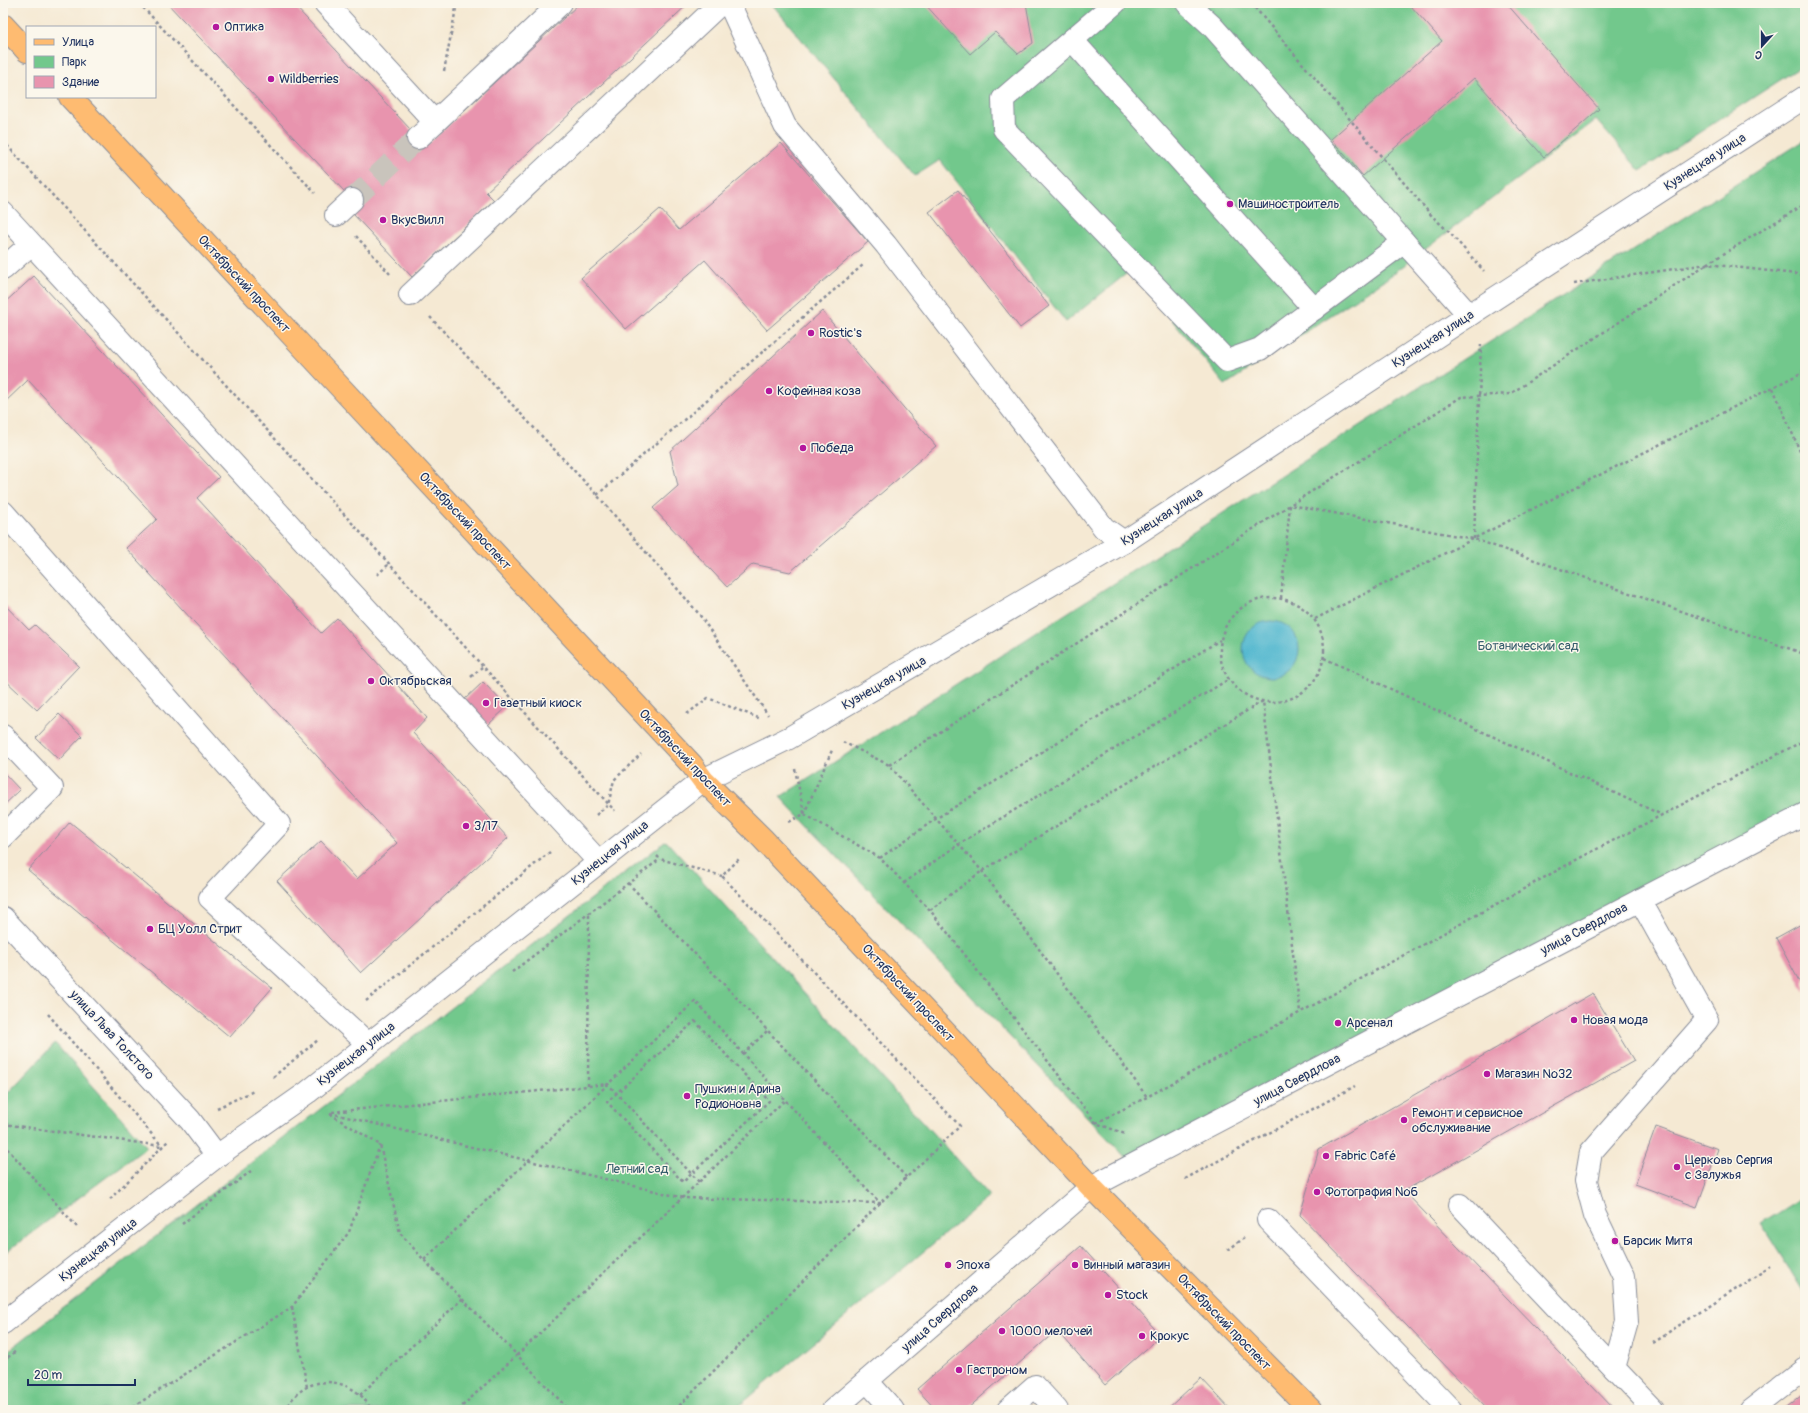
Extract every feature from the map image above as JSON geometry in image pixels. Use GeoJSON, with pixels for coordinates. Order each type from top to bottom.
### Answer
{"type":"FeatureCollection","features":[{"type":"Feature","properties":{"kind":"main road"},"geometry":{"type":"LineString","coordinates":[[3,25],[26,50]]}},
{"type":"Feature","properties":{"kind":"main road","name":"Октябрьский проспект"},"geometry":{"type":"LineString","coordinates":[[71,98],[692,765],[703,780],[762,838],[1091,1187],[1311,1410]]}},
{"type":"Feature","properties":{"kind":"street"},"geometry":{"type":"LineString","coordinates":[[325,3],[435,122]]}},
{"type":"Feature","properties":{"kind":"street"},"geometry":{"type":"LineString","coordinates":[[418,138],[561,3]]}},
{"type":"Feature","properties":{"kind":"street"},"geometry":{"type":"LineString","coordinates":[[410,295],[721,3]]}},
{"type":"Feature","properties":{"kind":"street"},"geometry":{"type":"LineString","coordinates":[[729,3],[785,126],[886,245],[1104,528],[1124,542]]}},
{"type":"Feature","properties":{"kind":"street"},"geometry":{"type":"LineString","coordinates":[[1115,3],[1004,99],[1004,129],[1227,362],[1260,349],[1404,242]]}},
{"type":"Feature","properties":{"kind":"street"},"geometry":{"type":"LineString","coordinates":[[1187,3],[1212,26],[1469,315]]}},
{"type":"Feature","properties":{"kind":"street"},"geometry":{"type":"LineString","coordinates":[[1072,40],[1314,309]]}},
{"type":"Feature","properties":{"kind":"street","name":"Кузнецкая улица"},"geometry":{"type":"LineString","coordinates":[[3,1323],[217,1156],[308,1092],[703,780],[789,738],[1124,542],[1469,315],[1805,97]]}},
{"type":"Feature","properties":{"kind":"street"},"geometry":{"type":"LineString","coordinates":[[336,215],[352,200]]}},
{"type":"Feature","properties":{"kind":"street"},"geometry":{"type":"LineString","coordinates":[[3,213],[599,862]]}},
{"type":"Feature","properties":{"kind":"street"},"geometry":{"type":"LineString","coordinates":[[3,269],[31,244]]}},
{"type":"Feature","properties":{"kind":"street"},"geometry":{"type":"LineString","coordinates":[[3,512],[280,824],[210,898],[368,1044]]}},
{"type":"Feature","properties":{"kind":"street"},"geometry":{"type":"LineString","coordinates":[[3,736],[52,788],[3,837]]}},
{"type":"Feature","properties":{"kind":"street","name":"улица Свердлова"},"geometry":{"type":"LineString","coordinates":[[833,1410],[1091,1187],[1805,814]]}},
{"type":"Feature","properties":{"kind":"street"},"geometry":{"type":"LineString","coordinates":[[1614,1368],[1627,1322],[1624,1276],[1596,1215],[1586,1181],[1591,1152],[1707,1020],[1640,900]]}},
{"type":"Feature","properties":{"kind":"street","name":"улица Льва Толстого"},"geometry":{"type":"LineString","coordinates":[[3,918],[190,1120],[217,1156]]}},
{"type":"Feature","properties":{"kind":"street"},"geometry":{"type":"LineString","coordinates":[[1460,1206],[1654,1410]]}},
{"type":"Feature","properties":{"kind":"street"},"geometry":{"type":"LineString","coordinates":[[1268,1220],[1451,1410]]}},
{"type":"Feature","properties":{"kind":"street"},"geometry":{"type":"LineString","coordinates":[[1751,1410],[1805,1368]]}},
{"type":"Feature","properties":{"kind":"street"},"geometry":{"type":"LineString","coordinates":[[867,1381],[893,1410]]}},
{"type":"Feature","properties":{"kind":"street"},"geometry":{"type":"LineString","coordinates":[[1008,1410],[1035,1386],[1057,1410]]}},
{"type":"Feature","properties":{"kind":"path"},"geometry":{"type":"LineString","coordinates":[[139,3],[597,495],[699,614],[774,724],[789,738],[804,814],[880,858],[930,910],[1096,1123],[1147,1097],[1576,860],[1805,740]]}},
{"type":"Feature","properties":{"kind":"path"},"geometry":{"type":"LineString","coordinates":[[443,77],[457,3]]}},
{"type":"Feature","properties":{"kind":"path"},"geometry":{"type":"LineString","coordinates":[[1250,3],[1432,216],[1449,232],[1504,293]]}},
{"type":"Feature","properties":{"kind":"path"},"geometry":{"type":"LineString","coordinates":[[3,141],[634,833],[660,859],[722,876],[960,1126],[880,1203],[675,1410]]}},
{"type":"Feature","properties":{"kind":"path"},"geometry":{"type":"LineString","coordinates":[[889,765],[1461,396],[1510,394],[1707,264],[1805,204]]}},
{"type":"Feature","properties":{"kind":"path"},"geometry":{"type":"LineString","coordinates":[[597,495],[886,245]]}},
{"type":"Feature","properties":{"kind":"path"},"geometry":{"type":"LineString","coordinates":[[1569,285],[1707,264],[1805,275]]}},
{"type":"Feature","properties":{"kind":"path"},"geometry":{"type":"LineString","coordinates":[[1474,539],[1481,338]]}},
{"type":"Feature","properties":{"kind":"path"},"geometry":{"type":"LineString","coordinates":[[1315,620],[1805,371]]}},
{"type":"Feature","properties":{"kind":"path"},"geometry":{"type":"LineString","coordinates":[[1773,388],[1805,462]]}},
{"type":"Feature","properties":{"kind":"path"},"geometry":{"type":"LineString","coordinates":[[1290,505],[1474,539],[1805,654]]}},
{"type":"Feature","properties":{"kind":"path"},"geometry":{"type":"LineString","coordinates":[[1281,598],[1290,505]]}},
{"type":"Feature","properties":{"kind":"path"},"geometry":{"type":"LineString","coordinates":[[1281,598],[1301,606],[1315,620],[1323,639],[1324,658],[1315,677],[1302,693],[1284,701],[1262,701],[1244,694],[1229,679],[1220,660],[1220,640],[1229,621],[1242,606],[1261,599],[1281,598]]}},
{"type":"Feature","properties":{"kind":"path"},"geometry":{"type":"LineString","coordinates":[[880,858],[937,818],[1220,640]]}},
{"type":"Feature","properties":{"kind":"path"},"geometry":{"type":"LineString","coordinates":[[1324,658],[1662,815]]}},
{"type":"Feature","properties":{"kind":"path"},"geometry":{"type":"LineString","coordinates":[[904,883],[959,844],[1229,679]]}},
{"type":"Feature","properties":{"kind":"path"},"geometry":{"type":"LineString","coordinates":[[930,910],[982,870],[1262,701]]}},
{"type":"Feature","properties":{"kind":"path"},"geometry":{"type":"LineString","coordinates":[[1262,701],[1300,1012]]}},
{"type":"Feature","properties":{"kind":"path"},"geometry":{"type":"LineString","coordinates":[[837,738],[889,765],[982,870],[1147,1097]]}},
{"type":"Feature","properties":{"kind":"path"},"geometry":{"type":"LineString","coordinates":[[270,1080],[608,805]]}},
{"type":"Feature","properties":{"kind":"path"},"geometry":{"type":"LineString","coordinates":[[722,876],[762,838],[804,814]]}},
{"type":"Feature","properties":{"kind":"path"},"geometry":{"type":"LineString","coordinates":[[628,884],[907,1178]]}},
{"type":"Feature","properties":{"kind":"path"},"geometry":{"type":"LineString","coordinates":[[588,1086],[589,913]]}},
{"type":"Feature","properties":{"kind":"path"},"geometry":{"type":"LineString","coordinates":[[424,1260],[695,1002],[880,1203]]}},
{"type":"Feature","properties":{"kind":"path"},"geometry":{"type":"LineString","coordinates":[[46,1012],[162,1146]]}},
{"type":"Feature","properties":{"kind":"path"},"geometry":{"type":"LineString","coordinates":[[695,1021],[769,1101],[683,1182],[607,1102],[617,1094],[695,1021]]}},
{"type":"Feature","properties":{"kind":"path"},"geometry":{"type":"LineString","coordinates":[[743,1054],[767,1030]]}},
{"type":"Feature","properties":{"kind":"path"},"geometry":{"type":"LineString","coordinates":[[285,1068],[308,1092]]}},
{"type":"Feature","properties":{"kind":"path"},"geometry":{"type":"LineString","coordinates":[[328,1113],[608,1084]]}},
{"type":"Feature","properties":{"kind":"path"},"geometry":{"type":"LineString","coordinates":[[608,1084],[699,1182]]}},
{"type":"Feature","properties":{"kind":"path"},"geometry":{"type":"LineString","coordinates":[[107,1202],[190,1120],[260,1088]]}},
{"type":"Feature","properties":{"kind":"path"},"geometry":{"type":"LineString","coordinates":[[458,1410],[684,1198],[785,1100]]}},
{"type":"Feature","properties":{"kind":"path"},"geometry":{"type":"LineString","coordinates":[[328,1113],[684,1198],[880,1203]]}},
{"type":"Feature","properties":{"kind":"path"},"geometry":{"type":"LineString","coordinates":[[328,1113],[380,1145],[400,1233],[424,1260],[569,1410]]}},
{"type":"Feature","properties":{"kind":"path"},"geometry":{"type":"LineString","coordinates":[[3,1124],[162,1146]]}},
{"type":"Feature","properties":{"kind":"path"},"geometry":{"type":"LineString","coordinates":[[3,1144],[80,1229],[74,1234]]}},
{"type":"Feature","properties":{"kind":"path"},"geometry":{"type":"LineString","coordinates":[[128,1410],[292,1306],[349,1232],[380,1145]]}},
{"type":"Feature","properties":{"kind":"path"},"geometry":{"type":"LineString","coordinates":[[1614,1368],[1771,1267]]}},
{"type":"Feature","properties":{"kind":"path"},"geometry":{"type":"LineString","coordinates":[[360,1395],[462,1299]]}},
{"type":"Feature","properties":{"kind":"path"},"geometry":{"type":"LineString","coordinates":[[292,1306],[307,1387]]}},
{"type":"Feature","properties":{"kind":"path"},"geometry":{"type":"LineString","coordinates":[[285,1410],[294,1397],[307,1387],[329,1382],[340,1384],[360,1395],[371,1410]]}},
{"type":"Feature","properties":{"kind":"green space","name":"Машиностроитель"},"geometry":{"type":"Polygon","coordinates":[[[771,3],[1805,3],[1805,64],[1640,171],[1596,120],[1386,279],[1225,385],[1131,270],[1066,322],[940,160],[915,176],[771,3]]]}},
{"type":"Feature","properties":{"kind":"green space","name":"Ботанический сад"},"geometry":{"type":"Polygon","coordinates":[[[1805,140],[1805,812],[1136,1168],[780,797],[1805,140]]]}},
{"type":"Feature","properties":{"kind":"green space","name":"Летний сад"},"geometry":{"type":"Polygon","coordinates":[[[666,841],[990,1196],[734,1410],[3,1410],[3,1355],[666,841]]]}},
{"type":"Feature","properties":{"kind":"green space"},"geometry":{"type":"Polygon","coordinates":[[[55,1043],[147,1147],[6,1252],[3,1258],[3,1123],[8,1119],[3,1112],[3,1098],[55,1043]]]}},
{"type":"Feature","properties":{"kind":"green space"},"geometry":{"type":"Polygon","coordinates":[[[1805,1196],[1805,1294],[1761,1224],[1805,1196]]]}},
{"type":"Feature","properties":{"kind":"water"},"geometry":{"type":"Polygon","coordinates":[[[1271,621],[1282,623],[1291,629],[1297,638],[1299,649],[1297,660],[1291,669],[1282,675],[1271,677],[1260,675],[1251,669],[1245,660],[1243,649],[1245,638],[1251,629],[1260,623],[1271,621]]]}},
{"type":"Feature","properties":{"kind":"building"},"geometry":{"type":"Polygon","coordinates":[[[167,3],[292,3],[426,146],[580,3],[689,3],[486,192],[494,200],[412,277],[353,214],[360,208],[167,3]]]}},
{"type":"Feature","properties":{"kind":"building"},"geometry":{"type":"Polygon","coordinates":[[[924,3],[1026,3],[1033,43],[1018,54],[995,32],[970,54],[924,3]]]}},
{"type":"Feature","properties":{"kind":"building"},"geometry":{"type":"Polygon","coordinates":[[[1413,3],[1506,3],[1599,109],[1544,157],[1474,78],[1363,176],[1331,139],[1442,41],[1410,5],[1413,3]]]}},
{"type":"Feature","properties":{"kind":"building"},"geometry":{"type":"Polygon","coordinates":[[[781,143],[868,242],[767,330],[705,260],[626,329],[581,278],[660,209],[679,230],[781,143]]]}},
{"type":"Feature","properties":{"kind":"building"},"geometry":{"type":"Polygon","coordinates":[[[958,190],[1049,306],[1020,328],[929,212],[958,190]]]}},
{"type":"Feature","properties":{"kind":"building","name":"Октябрьская"},"geometry":{"type":"Polygon","coordinates":[[[34,276],[219,477],[197,498],[321,633],[337,618],[427,718],[413,733],[508,838],[361,973],[277,881],[321,841],[357,879],[397,843],[126,548],[157,519],[28,380],[3,404],[3,304],[34,276]]]}},
{"type":"Feature","properties":{"kind":"building","name":"Победа"},"geometry":{"type":"Polygon","coordinates":[[[822,311],[936,446],[790,572],[753,564],[727,587],[653,508],[678,486],[670,451],[822,311]]]}},
{"type":"Feature","properties":{"kind":"building"},"geometry":{"type":"Polygon","coordinates":[[[3,603],[29,630],[35,625],[79,666],[37,710],[3,678],[3,603]]]}},
{"type":"Feature","properties":{"kind":"building","name":"Газетный киоск"},"geometry":{"type":"Polygon","coordinates":[[[483,682],[507,707],[488,725],[464,700],[483,682]]]}},
{"type":"Feature","properties":{"kind":"building"},"geometry":{"type":"Polygon","coordinates":[[[59,714],[82,736],[59,760],[36,738],[59,714]]]}},
{"type":"Feature","properties":{"kind":"building"},"geometry":{"type":"Polygon","coordinates":[[[3,772],[20,790],[3,806],[3,772]]]}},
{"type":"Feature","properties":{"kind":"building","name":"БЦ Уолл Стрит"},"geometry":{"type":"Polygon","coordinates":[[[70,822],[272,988],[230,1037],[28,870],[70,822]]]}},
{"type":"Feature","properties":{"kind":"building"},"geometry":{"type":"Polygon","coordinates":[[[1805,922],[1805,992],[1776,938],[1805,922]]]}},
{"type":"Feature","properties":{"kind":"building"},"geometry":{"type":"Polygon","coordinates":[[[1593,993],[1634,1061],[1404,1191],[1615,1410],[1488,1410],[1300,1215],[1319,1149],[1593,993]]]}},
{"type":"Feature","properties":{"kind":"building","name":"Церковь Сергия с Залужья"},"geometry":{"type":"Polygon","coordinates":[[[1656,1127],[1718,1149],[1697,1207],[1635,1184],[1656,1127]]]}},
{"type":"Feature","properties":{"kind":"building"},"geometry":{"type":"Polygon","coordinates":[[[1081,1246],[1161,1336],[1105,1385],[1057,1330],[966,1410],[936,1410],[917,1389],[1081,1246]]]}},
{"type":"Feature","properties":{"kind":"building"},"geometry":{"type":"Polygon","coordinates":[[[1201,1378],[1231,1410],[1166,1410],[1178,1399],[1201,1378]]]}},
{"type":"Feature","properties":{"kind":"building"},"geometry":{"type":"Polygon","coordinates":[[[1805,1393],[1805,1410],[1782,1410],[1805,1393]]]}},
{"type":"Feature","properties":{"kind":"tunnel"},"geometry":{"type":"LineString","coordinates":[[352,200],[418,138]]}},
{"type":"Feature","properties":{"kind":"place","name":"Оптика"},"geometry":{"type":"Point","coordinates":[216,27]}},
{"type":"Feature","properties":{"kind":"place","name":"Wildberries"},"geometry":{"type":"Point","coordinates":[271,79]}},
{"type":"Feature","properties":{"kind":"place","name":"Машиностроитель"},"geometry":{"type":"Point","coordinates":[1230,204]}},
{"type":"Feature","properties":{"kind":"place","name":"ВкусВилл"},"geometry":{"type":"Point","coordinates":[383,220]}},
{"type":"Feature","properties":{"kind":"place","name":"Rostic's"},"geometry":{"type":"Point","coordinates":[811,333]}},
{"type":"Feature","properties":{"kind":"place","name":"Кофейная коза"},"geometry":{"type":"Point","coordinates":[769,391]}},
{"type":"Feature","properties":{"kind":"place","name":"Победа"},"geometry":{"type":"Point","coordinates":[803,448]}},
{"type":"Feature","properties":{"kind":"place","name":"Октябрьская"},"geometry":{"type":"Point","coordinates":[371,681]}},
{"type":"Feature","properties":{"kind":"place","name":"Газетный киоск"},"geometry":{"type":"Point","coordinates":[486,703]}},
{"type":"Feature","properties":{"kind":"place","name":"3/17"},"geometry":{"type":"Point","coordinates":[466,826]}},
{"type":"Feature","properties":{"kind":"place","name":"БЦ Уолл Стрит"},"geometry":{"type":"Point","coordinates":[150,929]}},
{"type":"Feature","properties":{"kind":"place","name":"Новая мода"},"geometry":{"type":"Point","coordinates":[1574,1020]}},
{"type":"Feature","properties":{"kind":"place","name":"Арсенал"},"geometry":{"type":"Point","coordinates":[1338,1023]}},
{"type":"Feature","properties":{"kind":"place","name":"Магазин №32"},"geometry":{"type":"Point","coordinates":[1487,1074]}},
{"type":"Feature","properties":{"kind":"place","name":"Пушкин и Арина Родионовна"},"geometry":{"type":"Point","coordinates":[687,1096]}},
{"type":"Feature","properties":{"kind":"place","name":"Ремонт и сервисное обслуживание"},"geometry":{"type":"Point","coordinates":[1404,1120]}},
{"type":"Feature","properties":{"kind":"place","name":"Fabric Café"},"geometry":{"type":"Point","coordinates":[1326,1156]}},
{"type":"Feature","properties":{"kind":"place","name":"Церковь Сергия с Залужья"},"geometry":{"type":"Point","coordinates":[1677,1167]}},
{"type":"Feature","properties":{"kind":"place","name":"Фотография №6"},"geometry":{"type":"Point","coordinates":[1317,1192]}},
{"type":"Feature","properties":{"kind":"place","name":"Барсик Митя"},"geometry":{"type":"Point","coordinates":[1615,1241]}},
{"type":"Feature","properties":{"kind":"place","name":"Эпоха"},"geometry":{"type":"Point","coordinates":[948,1265]}},
{"type":"Feature","properties":{"kind":"place","name":"Винный магазин"},"geometry":{"type":"Point","coordinates":[1075,1265]}},
{"type":"Feature","properties":{"kind":"place","name":"Stock"},"geometry":{"type":"Point","coordinates":[1108,1295]}},
{"type":"Feature","properties":{"kind":"place","name":"1000 мелочей"},"geometry":{"type":"Point","coordinates":[1002,1331]}},
{"type":"Feature","properties":{"kind":"place","name":"Крокус"},"geometry":{"type":"Point","coordinates":[1142,1336]}},
{"type":"Feature","properties":{"kind":"place","name":"Гастроном"},"geometry":{"type":"Point","coordinates":[959,1370]}}]}
